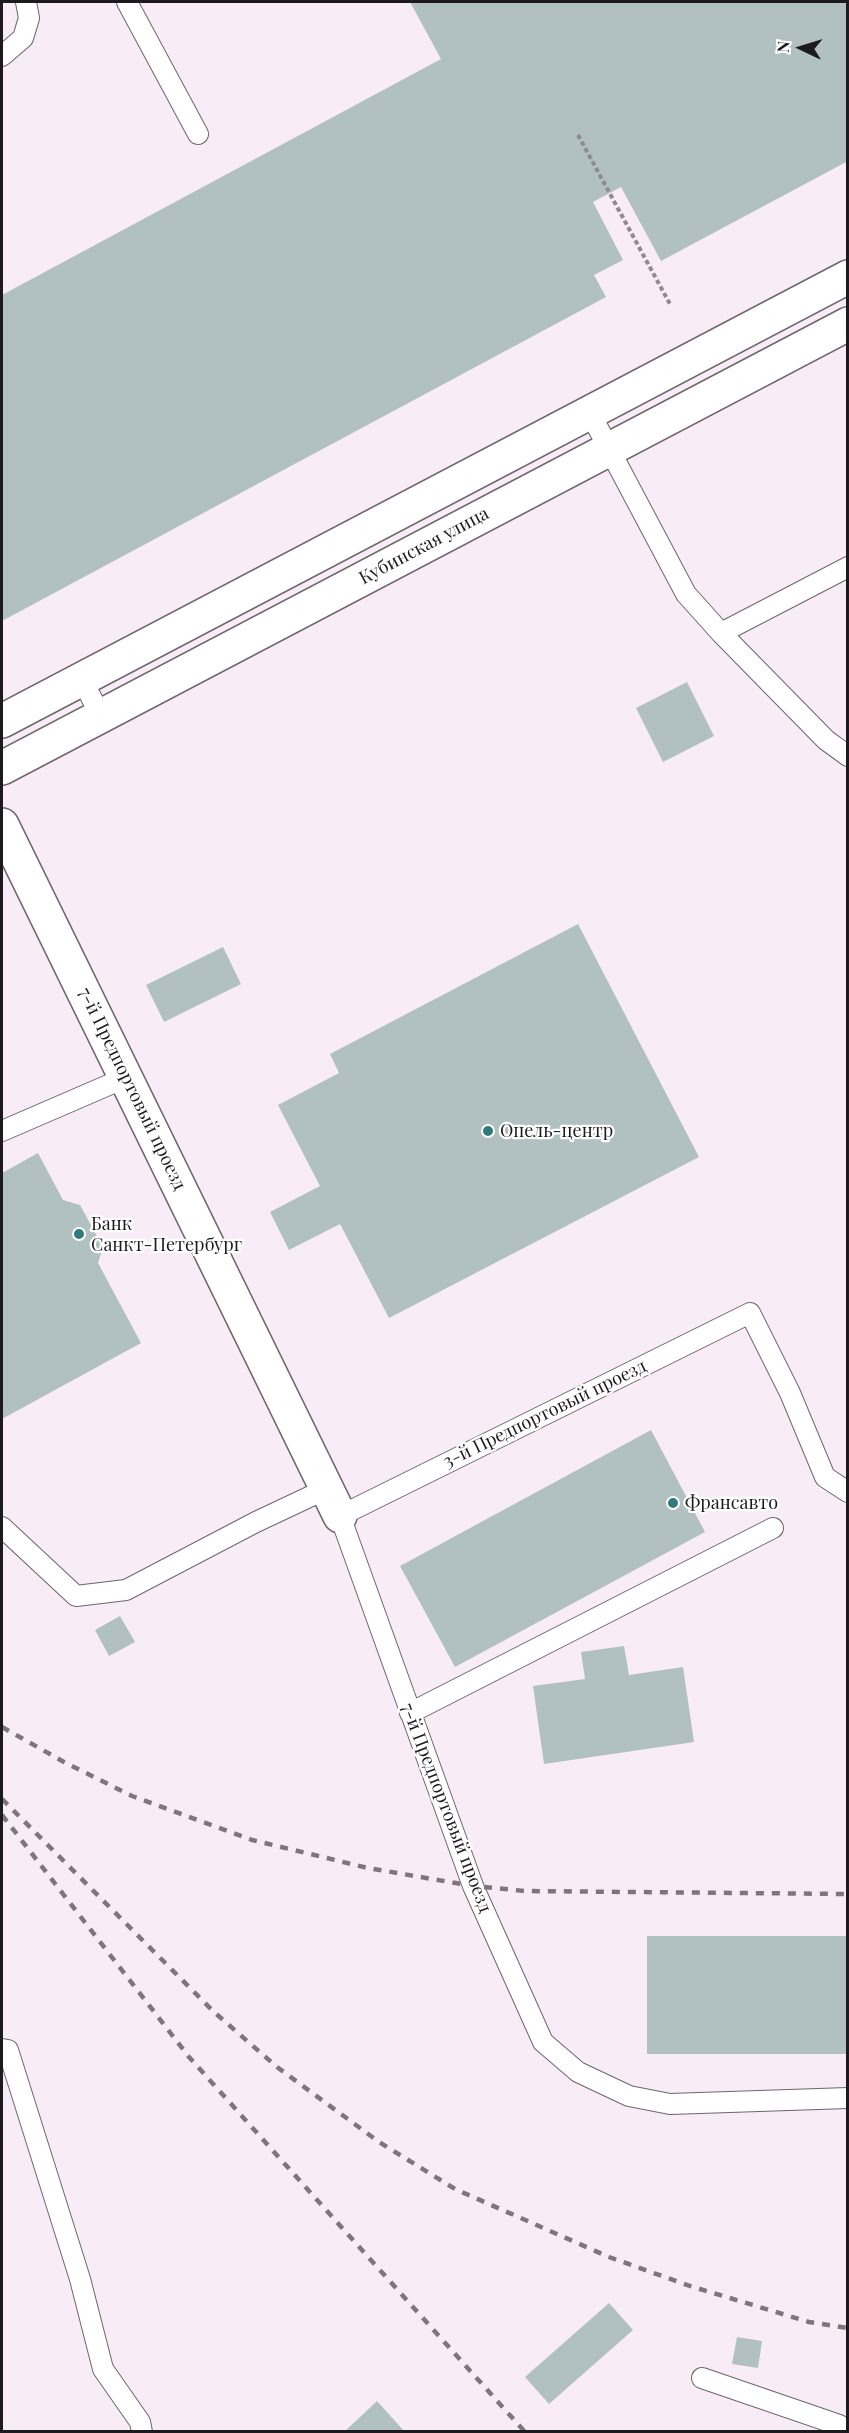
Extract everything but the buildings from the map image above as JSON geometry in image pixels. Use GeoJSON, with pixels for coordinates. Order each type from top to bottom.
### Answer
{"type":"FeatureCollection","features":[{"type":"Feature","properties":{"kind":"main road"},"geometry":{"type":"LineString","coordinates":[[2,722],[848,277]]}},
{"type":"Feature","properties":{"kind":"main road","name":"Кубинская улица"},"geometry":{"type":"LineString","coordinates":[[2,768],[848,324]]}},
{"type":"Feature","properties":{"kind":"main road","name":"7-й Предпортовый проезд"},"geometry":{"type":"LineString","coordinates":[[2,825],[333,1502]]}},
{"type":"Feature","properties":{"kind":"lane"},"geometry":{"type":"LineString","coordinates":[[2,56],[23,38],[29,18],[26,2]]}},
{"type":"Feature","properties":{"kind":"lane"},"geometry":{"type":"LineString","coordinates":[[127,2],[198,134]]}},
{"type":"Feature","properties":{"kind":"lane"},"geometry":{"type":"LineString","coordinates":[[590,413],[686,594],[826,740],[848,756]]}},
{"type":"Feature","properties":{"kind":"lane"},"geometry":{"type":"LineString","coordinates":[[721,633],[848,567]]}},
{"type":"Feature","properties":{"kind":"lane"},"geometry":{"type":"LineString","coordinates":[[82,680],[101,716]]}},
{"type":"Feature","properties":{"kind":"lane"},"geometry":{"type":"LineString","coordinates":[[2,1131],[127,1077]]}},
{"type":"Feature","properties":{"kind":"lane","name":"3-й Предпортовый проезд"},"geometry":{"type":"LineString","coordinates":[[2,1527],[76,1596],[126,1590],[256,1522],[333,1502],[750,1313],[790,1393],[825,1477],[848,1492]]}},
{"type":"Feature","properties":{"kind":"lane","name":"7-й Предпортовый проезд"},"geometry":{"type":"LineString","coordinates":[[333,1502],[473,1886],[543,2042],[578,2072],[629,2096],[670,2104],[848,2098]]}},
{"type":"Feature","properties":{"kind":"lane"},"geometry":{"type":"LineString","coordinates":[[410,1713],[772,1528]]}},
{"type":"Feature","properties":{"kind":"lane"},"geometry":{"type":"LineString","coordinates":[[2,2049],[8,2050],[80,2279],[103,2369],[140,2421],[142,2432]]}},
{"type":"Feature","properties":{"kind":"lane"},"geometry":{"type":"LineString","coordinates":[[702,2378],[839,2425],[840,2432]]}},
{"type":"Feature","properties":{"kind":"path"},"geometry":{"type":"LineString","coordinates":[[578,135],[671,306]]}},
{"type":"Feature","properties":{"kind":"railway"},"geometry":{"type":"LineString","coordinates":[[2,1727],[64,1762],[132,1796],[252,1840],[368,1868],[473,1886],[525,1891],[848,1894]]}},
{"type":"Feature","properties":{"kind":"railway"},"geometry":{"type":"LineString","coordinates":[[2,1799],[214,2012],[277,2067],[379,2142],[455,2189],[609,2257],[690,2286],[809,2322],[848,2328]]}},
{"type":"Feature","properties":{"kind":"railway"},"geometry":{"type":"LineString","coordinates":[[2,1815],[189,2057],[525,2432]]}},
{"type":"Feature","properties":{"kind":"place","name":"Опель-центр"},"geometry":{"type":"Point","coordinates":[488,1131]}},
{"type":"Feature","properties":{"kind":"place","name":"Банк Санкт-Петербург"},"geometry":{"type":"Point","coordinates":[79,1234]}},
{"type":"Feature","properties":{"kind":"place","name":"Франсавто"},"geometry":{"type":"Point","coordinates":[673,1503]}}]}
